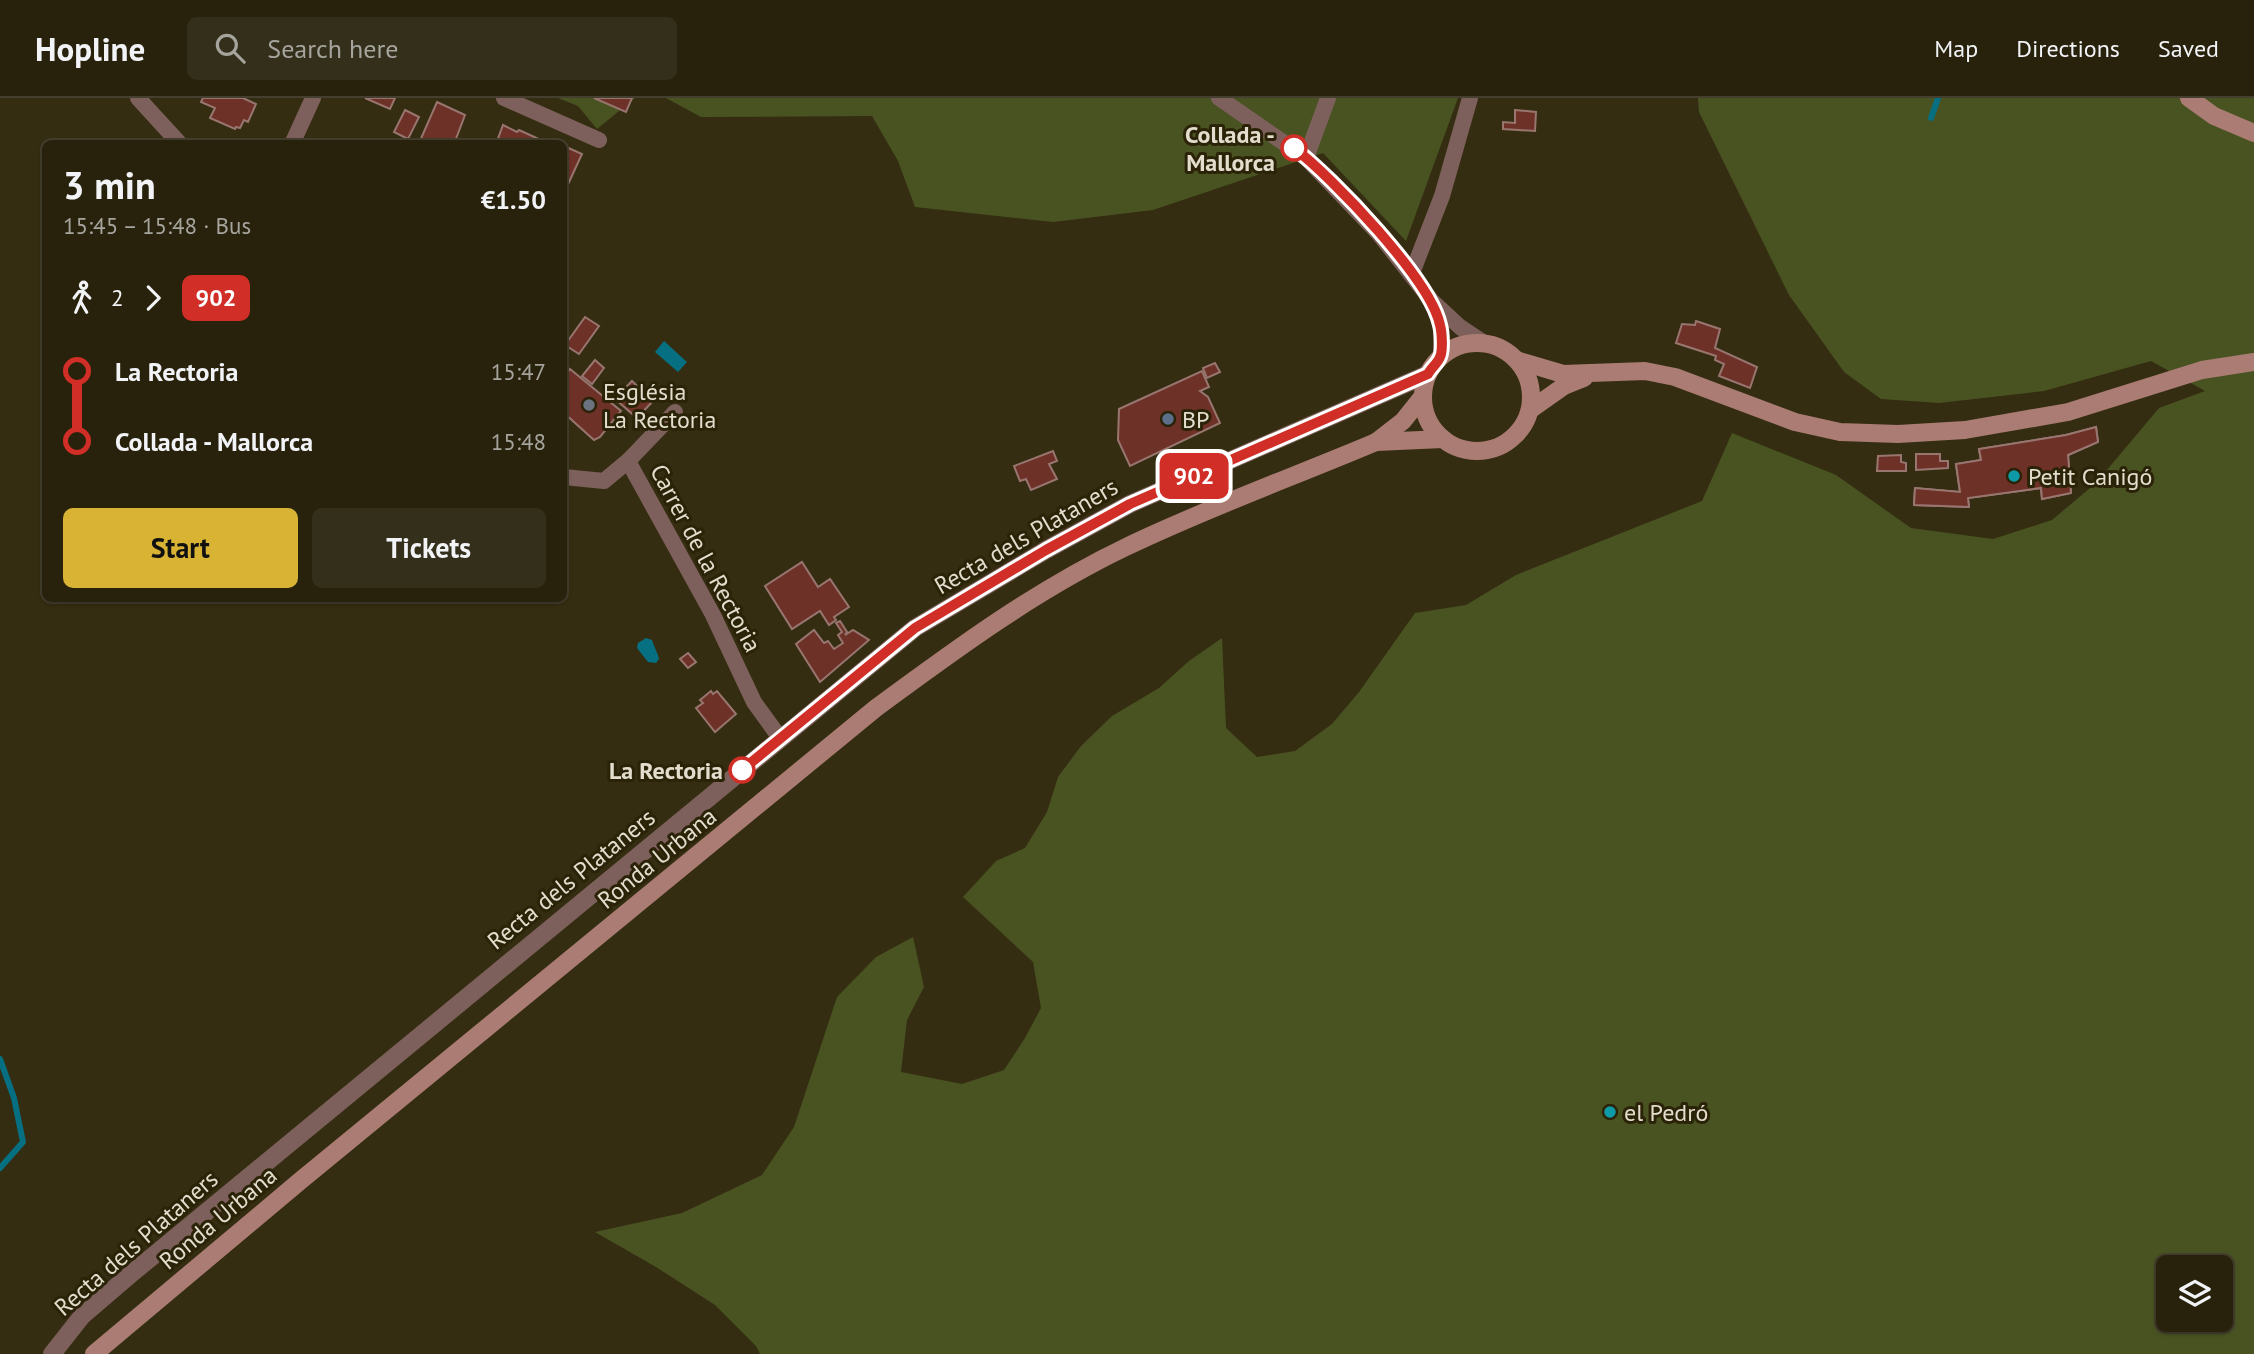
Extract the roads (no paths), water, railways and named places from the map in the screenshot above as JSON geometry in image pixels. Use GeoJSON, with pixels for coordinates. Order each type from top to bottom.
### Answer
{"type":"FeatureCollection","features":[{"type":"Feature","properties":{"kind":"main road"},"geometry":{"type":"LineString","coordinates":[[2189,98],[2214,116],[2254,133]]}},
{"type":"Feature","properties":{"kind":"main road"},"geometry":{"type":"LineString","coordinates":[[1441,356],[1461,345],[1484,342],[1503,349],[1519,361],[1563,374],[1645,371],[1675,377],[1796,422],[1840,432],[1898,434],[1965,430],[2068,412],[2202,370],[2254,362]]}},
{"type":"Feature","properties":{"kind":"main road","name":"Ronda Urbana"},"geometry":{"type":"LineString","coordinates":[[94,1354],[867,715],[974,635],[1037,595],[1124,547],[1376,442],[1403,421],[1423,396],[1428,374],[1441,356]]}},
{"type":"Feature","properties":{"kind":"main road"},"geometry":{"type":"LineString","coordinates":[[1519,361],[1531,384],[1530,410]]}},
{"type":"Feature","properties":{"kind":"main road"},"geometry":{"type":"LineString","coordinates":[[1530,410],[1564,386],[1591,374]]}},
{"type":"Feature","properties":{"kind":"main road"},"geometry":{"type":"LineString","coordinates":[[1423,396],[1428,420],[1443,439]]}},
{"type":"Feature","properties":{"kind":"main road","name":"Ronda Urbana"},"geometry":{"type":"LineString","coordinates":[[1376,442],[1443,439],[1457,447],[1473,451],[1494,448],[1517,434],[1530,410]]}},
{"type":"Feature","properties":{"kind":"street"},"geometry":{"type":"LineString","coordinates":[[138,98],[176,140]]}},
{"type":"Feature","properties":{"kind":"street"},"geometry":{"type":"LineString","coordinates":[[294,140],[313,98]]}},
{"type":"Feature","properties":{"kind":"street"},"geometry":{"type":"LineString","coordinates":[[504,98],[599,140]]}},
{"type":"Feature","properties":{"kind":"street"},"geometry":{"type":"LineString","coordinates":[[1219,98],[1307,158],[1341,191],[1412,273],[1431,300],[1460,327],[1484,342]]}},
{"type":"Feature","properties":{"kind":"street"},"geometry":{"type":"LineString","coordinates":[[1307,158],[1328,98]]}},
{"type":"Feature","properties":{"kind":"street"},"geometry":{"type":"LineString","coordinates":[[1412,273],[1442,196],[1470,98]]}},
{"type":"Feature","properties":{"kind":"street"},"geometry":{"type":"LineString","coordinates":[[1431,300],[1441,326],[1441,356]]}},
{"type":"Feature","properties":{"kind":"street","name":"Recta dels Plataners"},"geometry":{"type":"LineString","coordinates":[[52,1354],[82,1316],[131,1274],[915,628],[1046,550],[1130,504],[1428,374]]}},
{"type":"Feature","properties":{"kind":"street"},"geometry":{"type":"LineString","coordinates":[[628,461],[675,412]]}},
{"type":"Feature","properties":{"kind":"street","name":"Carrer de la Rectoria"},"geometry":{"type":"LineString","coordinates":[[567,477],[604,481],[628,461],[713,615],[754,702],[780,738]]}},
{"type":"Feature","properties":{"kind":"water"},"geometry":{"type":"Polygon","coordinates":[[[664,341],[687,362],[678,372],[655,352],[664,341]]]}},
{"type":"Feature","properties":{"kind":"water"},"geometry":{"type":"Polygon","coordinates":[[[646,638],[652,640],[659,657],[656,663],[648,662],[637,648],[638,643],[646,638]]]}},
{"type":"Feature","properties":{"kind":"waterway"},"geometry":{"type":"LineString","coordinates":[[1931,118],[1938,98]]}},
{"type":"Feature","properties":{"kind":"waterway"},"geometry":{"type":"LineString","coordinates":[[0,1059],[14,1098],[23,1142],[0,1168]]}},
{"type":"Feature","properties":{"kind":"place","name":"Collada - Mallorca"},"geometry":{"type":"Point","coordinates":[1294,148]}},
{"type":"Feature","properties":{"kind":"place","name":"Església La Rectoria"},"geometry":{"type":"Point","coordinates":[589,405]}},
{"type":"Feature","properties":{"kind":"place","name":"BP"},"geometry":{"type":"Point","coordinates":[1168,419]}},
{"type":"Feature","properties":{"kind":"place","name":"Petit Canigó"},"geometry":{"type":"Point","coordinates":[2014,476]}},
{"type":"Feature","properties":{"kind":"place","name":"La Rectoria"},"geometry":{"type":"Point","coordinates":[742,770]}},
{"type":"Feature","properties":{"kind":"place","name":"el Pedró"},"geometry":{"type":"Point","coordinates":[1610,1112]}}]}
